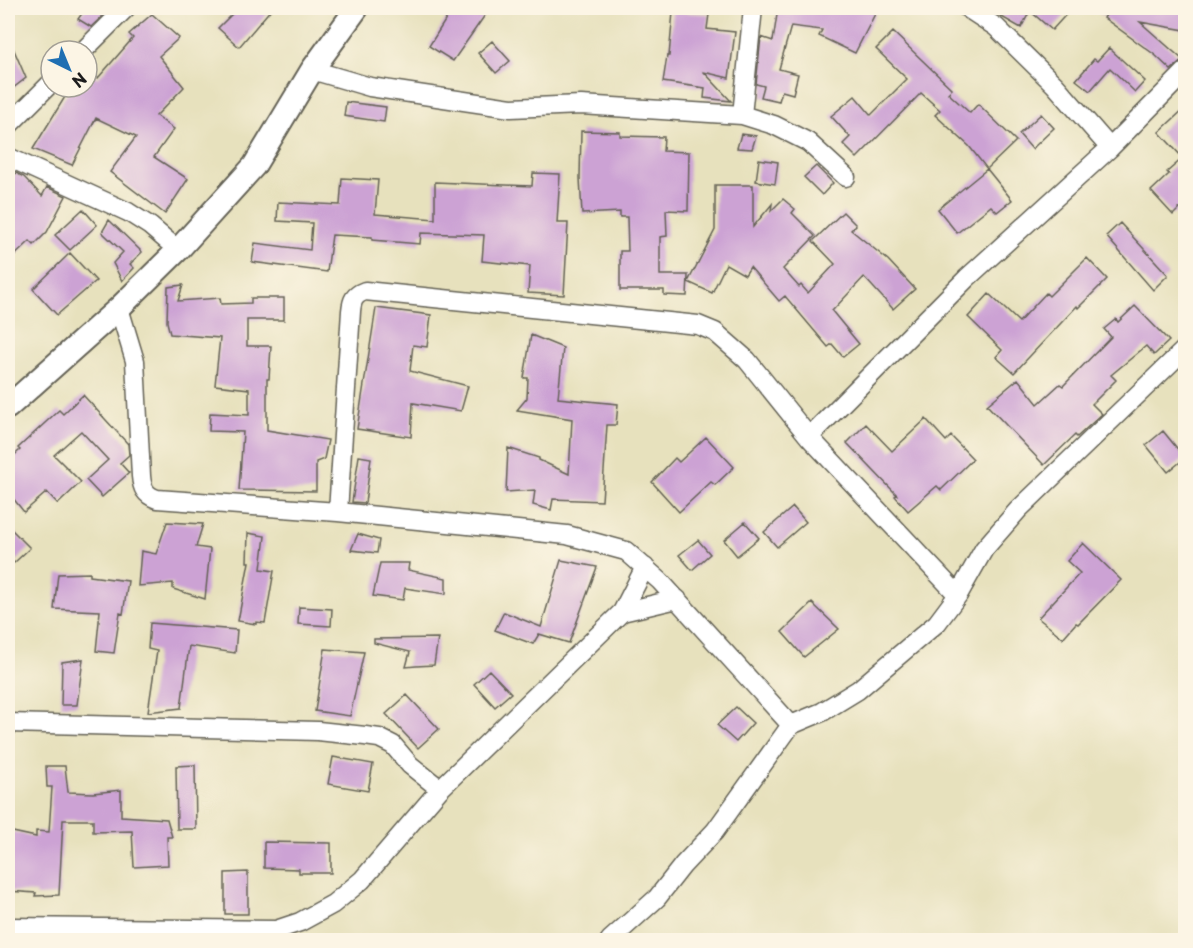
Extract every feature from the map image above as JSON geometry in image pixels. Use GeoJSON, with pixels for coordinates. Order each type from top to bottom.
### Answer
{"type":"FeatureCollection","features":[{"type":"Feature","properties":{"kind":"street"},"geometry":{"type":"LineString","coordinates":[[95,39],[126,8]]}},
{"type":"Feature","properties":{"kind":"street"},"geometry":{"type":"LineString","coordinates":[[8,407],[119,308],[178,250],[254,166],[312,70],[357,8]]}},
{"type":"Feature","properties":{"kind":"street"},"geometry":{"type":"LineString","coordinates":[[742,115],[753,8]]}},
{"type":"Feature","properties":{"kind":"street"},"geometry":{"type":"LineString","coordinates":[[967,8],[996,27],[1055,85],[1110,148]]}},
{"type":"Feature","properties":{"kind":"street"},"geometry":{"type":"LineString","coordinates":[[312,70],[370,87],[511,108],[581,105],[742,115],[774,125],[808,142],[846,177]]}},
{"type":"Feature","properties":{"kind":"street"},"geometry":{"type":"LineString","coordinates":[[809,437],[967,278],[1110,148],[1185,71]]}},
{"type":"Feature","properties":{"kind":"street"},"geometry":{"type":"LineString","coordinates":[[8,126],[39,95]]}},
{"type":"Feature","properties":{"kind":"street"},"geometry":{"type":"LineString","coordinates":[[8,157],[128,212],[150,226],[178,250]]}},
{"type":"Feature","properties":{"kind":"street"},"geometry":{"type":"LineString","coordinates":[[338,512],[352,300],[358,293],[365,291],[698,325],[715,332],[747,360],[809,437],[958,595]]}},
{"type":"Feature","properties":{"kind":"street"},"geometry":{"type":"LineString","coordinates":[[119,308],[135,361],[142,486],[149,496],[157,499],[338,512],[567,535],[626,551],[677,599],[791,725]]}},
{"type":"Feature","properties":{"kind":"street"},"geometry":{"type":"LineString","coordinates":[[610,940],[657,898],[683,865],[715,831],[791,725],[822,712],[858,690],[937,623],[958,595],[984,549],[1018,510],[1185,348]]}},
{"type":"Feature","properties":{"kind":"street"},"geometry":{"type":"LineString","coordinates":[[8,927],[276,930],[300,922],[333,904],[362,880],[440,789],[622,612],[645,567]]}},
{"type":"Feature","properties":{"kind":"street"},"geometry":{"type":"LineString","coordinates":[[622,612],[677,599]]}},
{"type":"Feature","properties":{"kind":"street"},"geometry":{"type":"LineString","coordinates":[[8,723],[318,731],[379,738],[393,745],[410,765],[440,789]]}},
{"type":"Feature","properties":{"kind":"building"},"geometry":{"type":"Polygon","coordinates":[[[86,8],[111,8],[91,27],[78,19],[86,8]]]}},
{"type":"Feature","properties":{"kind":"building"},"geometry":{"type":"Polygon","coordinates":[[[238,8],[272,8],[239,47],[218,28],[238,8]]]}},
{"type":"Feature","properties":{"kind":"building"},"geometry":{"type":"Polygon","coordinates":[[[453,8],[490,8],[453,61],[429,46],[453,8]]]}},
{"type":"Feature","properties":{"kind":"building"},"geometry":{"type":"Polygon","coordinates":[[[778,8],[878,8],[855,53],[819,36],[822,30],[791,26],[779,69],[798,74],[793,94],[782,91],[779,101],[761,97],[764,86],[756,84],[761,37],[773,41],[778,8]]]}},
{"type":"Feature","properties":{"kind":"building"},"geometry":{"type":"Polygon","coordinates":[[[1004,8],[1072,8],[1052,30],[1030,11],[1021,28],[1000,16],[1004,8]]]}},
{"type":"Feature","properties":{"kind":"building"},"geometry":{"type":"Polygon","coordinates":[[[1099,8],[1185,8],[1185,30],[1140,22],[1183,60],[1171,70],[1155,55],[1104,18],[1106,15],[1099,14],[1099,8]]]}},
{"type":"Feature","properties":{"kind":"building"},"geometry":{"type":"Polygon","coordinates":[[[673,12],[709,14],[707,29],[735,32],[729,78],[704,72],[731,101],[704,98],[705,88],[663,82],[667,56],[669,56],[673,12]]]}},
{"type":"Feature","properties":{"kind":"building"},"geometry":{"type":"Polygon","coordinates":[[[152,14],[179,38],[159,56],[184,87],[156,116],[174,129],[154,157],[188,179],[165,214],[110,172],[136,137],[96,118],[72,165],[33,149],[64,99],[99,99],[99,77],[133,38],[129,34],[152,14]]]}},
{"type":"Feature","properties":{"kind":"building"},"geometry":{"type":"Polygon","coordinates":[[[893,32],[952,89],[948,93],[970,113],[978,104],[1016,141],[987,169],[969,146],[935,115],[940,110],[921,93],[857,158],[843,144],[850,137],[831,116],[855,96],[871,115],[907,79],[876,49],[893,32]]]}},
{"type":"Feature","properties":{"kind":"building"},"geometry":{"type":"Polygon","coordinates":[[[8,36],[26,78],[8,92],[8,36]]]}},
{"type":"Feature","properties":{"kind":"building"},"geometry":{"type":"Polygon","coordinates":[[[492,41],[510,61],[496,73],[478,53],[492,41]]]}},
{"type":"Feature","properties":{"kind":"building"},"geometry":{"type":"Polygon","coordinates":[[[1109,48],[1145,81],[1135,92],[1110,68],[1090,91],[1076,80],[1094,59],[1097,61],[1109,48]]]}},
{"type":"Feature","properties":{"kind":"building"},"geometry":{"type":"Polygon","coordinates":[[[346,102],[386,107],[384,122],[344,116],[346,102]]]}},
{"type":"Feature","properties":{"kind":"building"},"geometry":{"type":"Polygon","coordinates":[[[1185,108],[1185,203],[1173,215],[1151,191],[1183,158],[1159,132],[1185,108]]]}},
{"type":"Feature","properties":{"kind":"building"},"geometry":{"type":"Polygon","coordinates":[[[1041,114],[1054,128],[1032,149],[1019,134],[1041,114]]]}},
{"type":"Feature","properties":{"kind":"building"},"geometry":{"type":"Polygon","coordinates":[[[581,131],[620,132],[620,136],[664,137],[663,151],[689,152],[688,211],[666,210],[667,236],[660,237],[660,275],[688,275],[687,296],[664,295],[664,290],[620,290],[620,251],[628,251],[627,217],[620,217],[620,212],[582,214],[581,131]]]}},
{"type":"Feature","properties":{"kind":"building"},"geometry":{"type":"Polygon","coordinates":[[[741,134],[756,136],[752,149],[737,148],[741,134]]]}},
{"type":"Feature","properties":{"kind":"building"},"geometry":{"type":"Polygon","coordinates":[[[759,159],[778,162],[775,184],[756,181],[759,159]]]}},
{"type":"Feature","properties":{"kind":"building"},"geometry":{"type":"Polygon","coordinates":[[[816,166],[833,183],[822,195],[804,177],[816,166]]]}},
{"type":"Feature","properties":{"kind":"building"},"geometry":{"type":"Polygon","coordinates":[[[987,169],[1012,200],[997,212],[991,206],[957,233],[938,209],[987,169]]]}},
{"type":"Feature","properties":{"kind":"building"},"geometry":{"type":"Polygon","coordinates":[[[16,173],[24,177],[42,196],[47,187],[66,196],[47,232],[34,245],[30,241],[8,262],[8,181],[16,173]]]}},
{"type":"Feature","properties":{"kind":"building"},"geometry":{"type":"Polygon","coordinates":[[[533,173],[560,174],[557,223],[568,223],[564,295],[528,293],[530,266],[482,261],[484,235],[421,233],[420,244],[372,240],[372,237],[332,235],[327,272],[252,262],[255,243],[310,250],[312,223],[277,221],[278,202],[340,205],[342,178],[378,180],[375,214],[435,219],[435,182],[532,186],[533,173]]]}},
{"type":"Feature","properties":{"kind":"building"},"geometry":{"type":"Polygon","coordinates":[[[715,185],[753,185],[753,227],[772,204],[771,211],[783,199],[795,209],[792,213],[815,236],[783,269],[799,287],[801,285],[808,293],[835,264],[813,241],[843,212],[856,225],[851,230],[888,260],[915,289],[893,309],[864,277],[832,311],[859,344],[843,357],[832,344],[828,347],[785,296],[779,301],[750,267],[745,275],[726,264],[712,293],[688,282],[715,230],[715,185]]]}},
{"type":"Feature","properties":{"kind":"building"},"geometry":{"type":"Polygon","coordinates":[[[83,209],[97,225],[70,250],[55,235],[83,209]]]}},
{"type":"Feature","properties":{"kind":"building"},"geometry":{"type":"Polygon","coordinates":[[[109,220],[142,252],[130,264],[134,268],[122,281],[113,263],[123,252],[102,232],[109,220]]]}},
{"type":"Feature","properties":{"kind":"building"},"geometry":{"type":"Polygon","coordinates":[[[1120,223],[1168,275],[1153,290],[1106,236],[1120,223]]]}},
{"type":"Feature","properties":{"kind":"building"},"geometry":{"type":"Polygon","coordinates":[[[70,253],[96,281],[57,315],[33,289],[70,253]]]}},
{"type":"Feature","properties":{"kind":"building"},"geometry":{"type":"Polygon","coordinates":[[[1087,258],[1107,279],[1078,308],[1077,306],[1014,373],[996,357],[1002,350],[968,317],[989,294],[1019,322],[1046,293],[1049,296],[1087,258]]]}},
{"type":"Feature","properties":{"kind":"building"},"geometry":{"type":"Polygon","coordinates":[[[183,285],[178,301],[220,298],[221,304],[251,303],[251,298],[284,298],[284,320],[247,320],[247,346],[271,346],[269,379],[267,379],[267,430],[328,440],[324,459],[316,462],[316,491],[239,490],[243,432],[209,431],[210,413],[249,415],[249,389],[215,385],[220,338],[170,334],[167,322],[168,287],[183,285]]]}},
{"type":"Feature","properties":{"kind":"building"},"geometry":{"type":"Polygon","coordinates":[[[1135,306],[1169,341],[1154,355],[1146,346],[1111,375],[1116,380],[1092,404],[1102,414],[1077,437],[1075,435],[1044,465],[987,405],[1018,379],[1038,404],[1060,384],[1063,386],[1111,337],[1104,329],[1116,319],[1118,322],[1135,306]]]}},
{"type":"Feature","properties":{"kind":"building"},"geometry":{"type":"Polygon","coordinates":[[[376,308],[431,315],[427,347],[413,345],[410,371],[468,386],[461,411],[413,403],[411,437],[357,429],[376,308]]]}},
{"type":"Feature","properties":{"kind":"building"},"geometry":{"type":"Polygon","coordinates":[[[531,335],[563,348],[558,398],[618,404],[616,425],[607,425],[602,501],[553,499],[551,510],[533,505],[535,490],[506,492],[508,448],[539,458],[569,474],[572,419],[517,410],[527,398],[528,378],[524,378],[531,335]]]}},
{"type":"Feature","properties":{"kind":"building"},"geometry":{"type":"Polygon","coordinates":[[[83,395],[128,444],[129,455],[120,463],[129,473],[102,497],[86,480],[108,460],[81,431],[54,455],[81,482],[58,504],[47,492],[24,512],[8,492],[8,461],[20,450],[18,448],[59,410],[63,414],[83,395]]]}},
{"type":"Feature","properties":{"kind":"building"},"geometry":{"type":"Polygon","coordinates":[[[926,419],[946,441],[951,436],[973,459],[941,490],[937,486],[908,511],[895,496],[897,495],[847,443],[866,424],[892,451],[926,419]]]}},
{"type":"Feature","properties":{"kind":"building"},"geometry":{"type":"Polygon","coordinates":[[[1163,431],[1185,458],[1168,472],[1146,445],[1163,431]]]}},
{"type":"Feature","properties":{"kind":"building"},"geometry":{"type":"Polygon","coordinates":[[[706,437],[734,467],[715,485],[711,482],[679,512],[652,482],[675,458],[679,462],[706,437]]]}},
{"type":"Feature","properties":{"kind":"building"},"geometry":{"type":"Polygon","coordinates":[[[359,456],[371,458],[365,503],[352,502],[359,456]]]}},
{"type":"Feature","properties":{"kind":"building"},"geometry":{"type":"Polygon","coordinates":[[[793,507],[806,522],[777,547],[764,532],[793,507]]]}},
{"type":"Feature","properties":{"kind":"building"},"geometry":{"type":"Polygon","coordinates":[[[167,522],[203,524],[196,547],[210,549],[205,599],[173,589],[173,583],[138,586],[141,551],[156,554],[167,522]]]}},
{"type":"Feature","properties":{"kind":"building"},"geometry":{"type":"Polygon","coordinates":[[[745,522],[759,538],[737,556],[724,540],[745,522]]]}},
{"type":"Feature","properties":{"kind":"building"},"geometry":{"type":"Polygon","coordinates":[[[8,526],[30,548],[14,563],[8,556],[8,526]]]}},
{"type":"Feature","properties":{"kind":"building"},"geometry":{"type":"Polygon","coordinates":[[[248,533],[265,536],[261,569],[274,571],[265,623],[238,621],[249,562],[247,562],[248,533]]]}},
{"type":"Feature","properties":{"kind":"building"},"geometry":{"type":"Polygon","coordinates":[[[358,534],[379,540],[377,553],[351,550],[358,534]]]}},
{"type":"Feature","properties":{"kind":"building"},"geometry":{"type":"Polygon","coordinates":[[[698,540],[710,554],[692,570],[679,555],[698,540]]]}},
{"type":"Feature","properties":{"kind":"building"},"geometry":{"type":"Polygon","coordinates":[[[1083,543],[1121,580],[1063,638],[1038,618],[1080,573],[1067,561],[1083,543]]]}},
{"type":"Feature","properties":{"kind":"building"},"geometry":{"type":"Polygon","coordinates":[[[561,560],[597,567],[569,643],[539,634],[533,644],[495,630],[504,612],[541,627],[561,560]]]}},
{"type":"Feature","properties":{"kind":"building"},"geometry":{"type":"Polygon","coordinates":[[[380,563],[409,563],[408,570],[446,578],[446,594],[405,588],[403,600],[373,596],[380,563]]]}},
{"type":"Feature","properties":{"kind":"building"},"geometry":{"type":"Polygon","coordinates":[[[90,573],[90,576],[128,581],[114,653],[96,651],[100,611],[54,609],[58,574],[90,573]]]}},
{"type":"Feature","properties":{"kind":"building"},"geometry":{"type":"Polygon","coordinates":[[[812,603],[839,629],[804,657],[782,632],[812,603]]]}},
{"type":"Feature","properties":{"kind":"building"},"geometry":{"type":"Polygon","coordinates":[[[299,607],[332,609],[331,626],[298,624],[299,607]]]}},
{"type":"Feature","properties":{"kind":"building"},"geometry":{"type":"Polygon","coordinates":[[[150,623],[237,630],[235,653],[189,646],[181,708],[148,712],[157,651],[148,649],[150,623]]]}},
{"type":"Feature","properties":{"kind":"building"},"geometry":{"type":"Polygon","coordinates":[[[438,638],[434,665],[406,667],[410,652],[374,643],[374,639],[438,638]]]}},
{"type":"Feature","properties":{"kind":"building"},"geometry":{"type":"Polygon","coordinates":[[[325,649],[364,652],[350,716],[315,711],[325,649]]]}},
{"type":"Feature","properties":{"kind":"building"},"geometry":{"type":"Polygon","coordinates":[[[83,659],[77,705],[61,705],[62,662],[83,659]]]}},
{"type":"Feature","properties":{"kind":"building"},"geometry":{"type":"Polygon","coordinates":[[[489,670],[511,693],[495,707],[474,684],[489,670]]]}},
{"type":"Feature","properties":{"kind":"building"},"geometry":{"type":"Polygon","coordinates":[[[407,695],[439,729],[418,748],[386,714],[407,695]]]}},
{"type":"Feature","properties":{"kind":"building"},"geometry":{"type":"Polygon","coordinates":[[[736,707],[753,723],[736,742],[717,725],[736,707]]]}},
{"type":"Feature","properties":{"kind":"building"},"geometry":{"type":"Polygon","coordinates":[[[333,757],[373,764],[368,791],[328,784],[333,757]]]}},
{"type":"Feature","properties":{"kind":"building"},"geometry":{"type":"Polygon","coordinates":[[[195,765],[196,829],[177,829],[176,766],[195,765]]]}},
{"type":"Feature","properties":{"kind":"building"},"geometry":{"type":"Polygon","coordinates":[[[46,766],[65,766],[68,792],[93,793],[121,790],[121,816],[167,819],[172,837],[167,837],[168,865],[134,867],[132,831],[93,832],[93,820],[63,820],[59,895],[35,896],[36,893],[8,891],[8,831],[36,837],[36,831],[49,832],[52,787],[47,787],[46,766]]]}},
{"type":"Feature","properties":{"kind":"building"},"geometry":{"type":"Polygon","coordinates":[[[264,842],[331,843],[331,873],[299,873],[299,869],[264,868],[264,842]]]}},
{"type":"Feature","properties":{"kind":"building"},"geometry":{"type":"Polygon","coordinates":[[[248,872],[248,914],[225,914],[225,873],[248,872]]]}}]}
